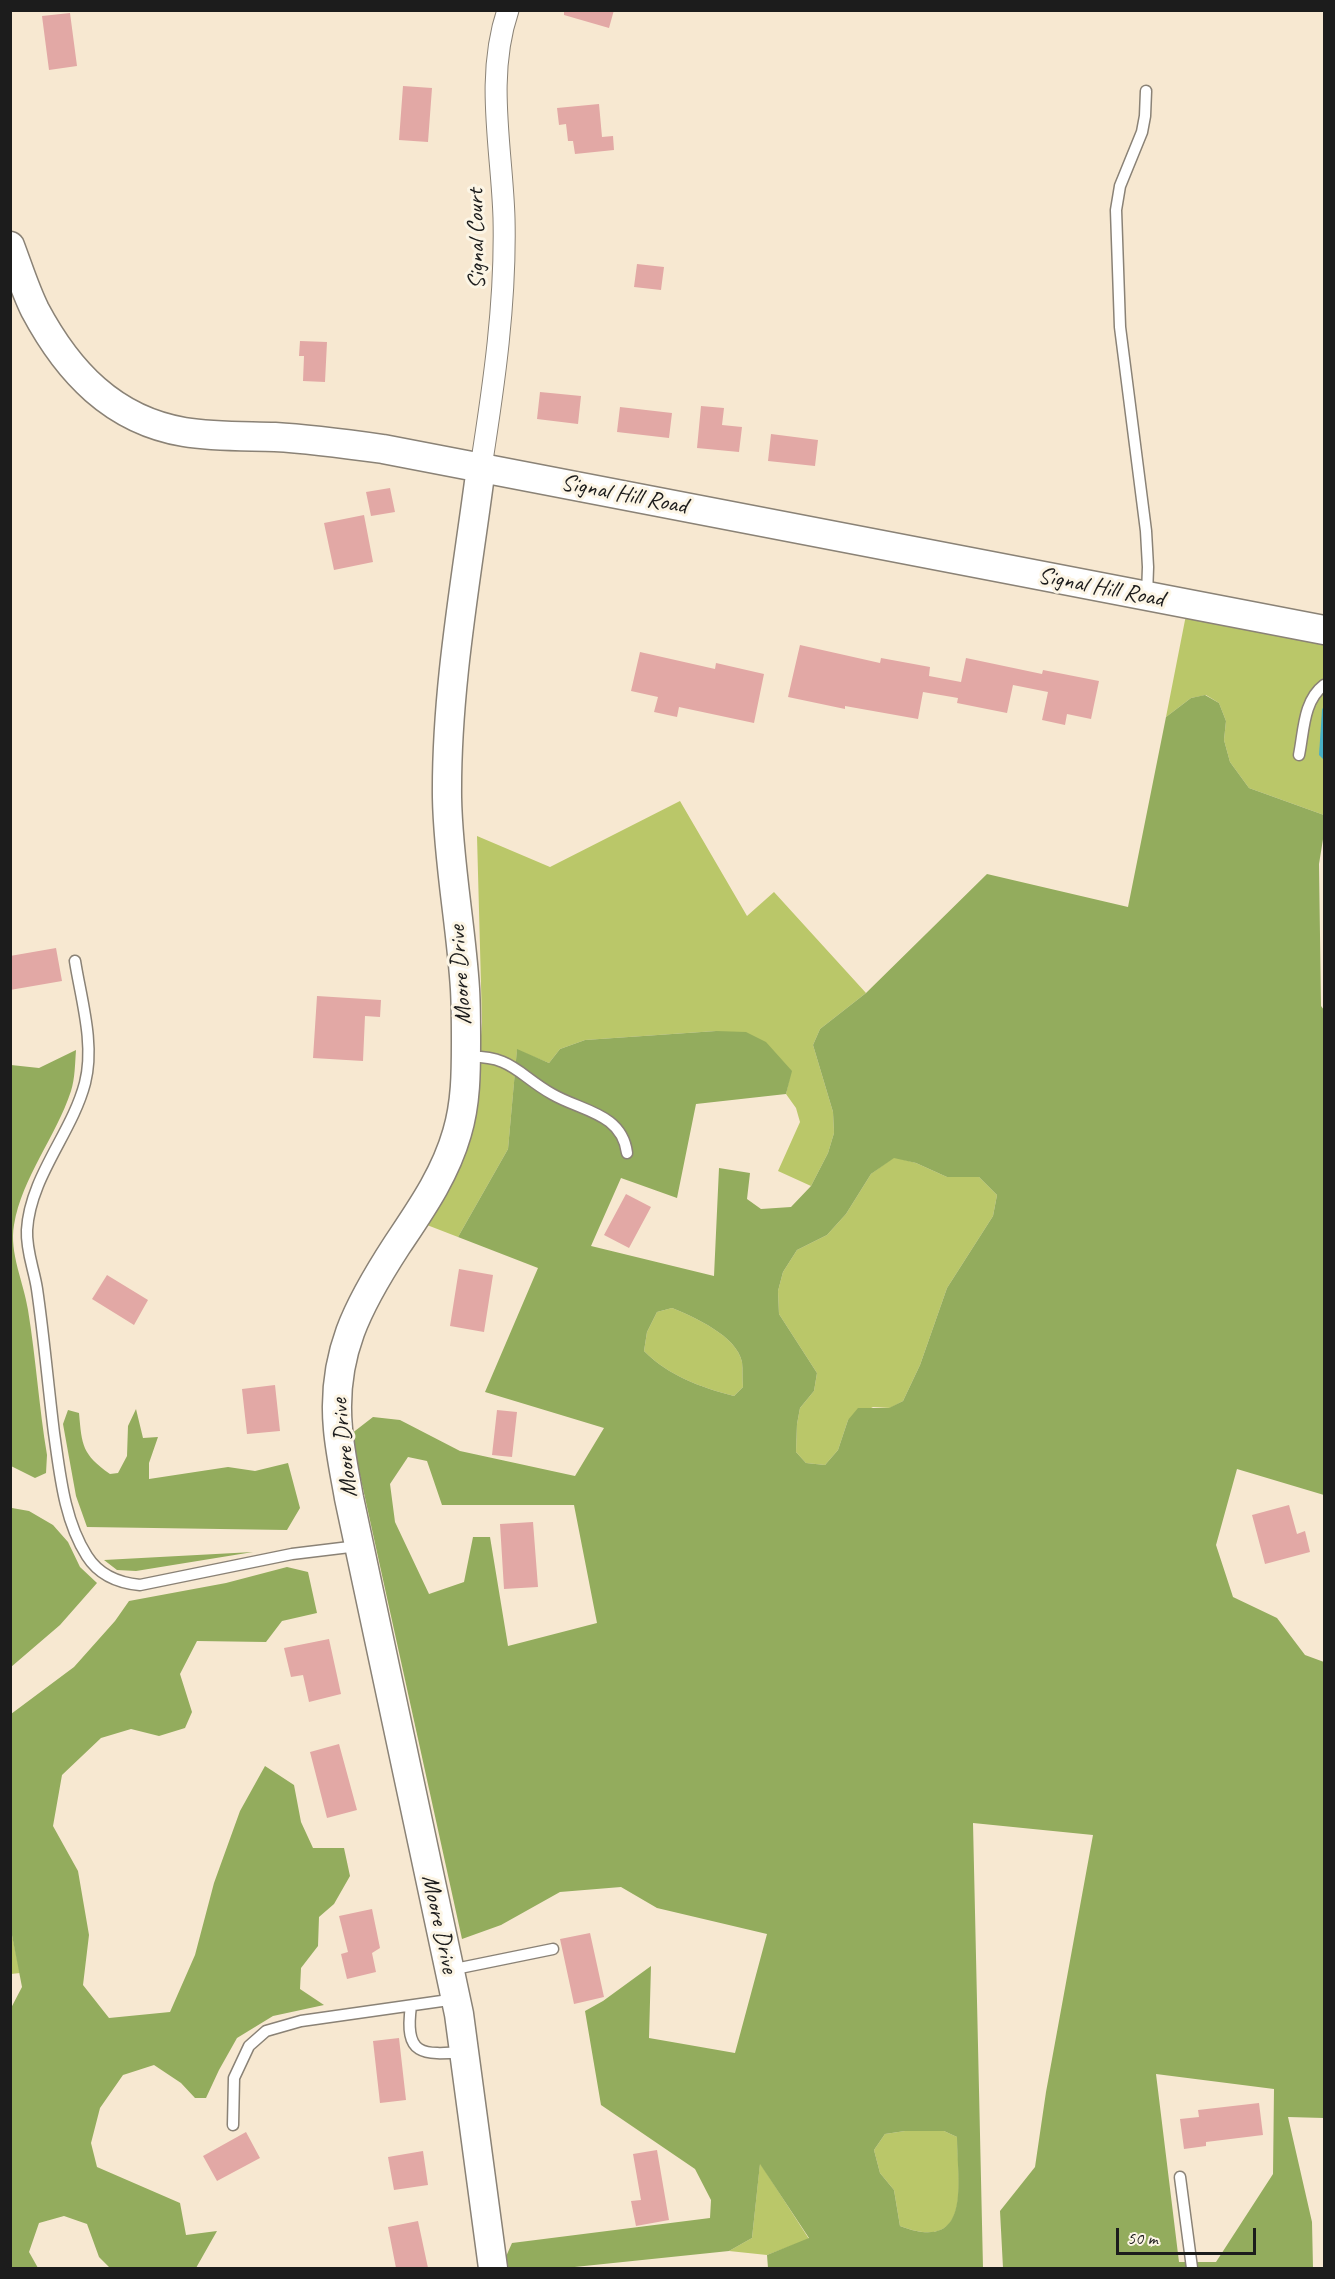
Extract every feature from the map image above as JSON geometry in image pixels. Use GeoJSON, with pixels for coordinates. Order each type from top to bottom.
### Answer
{"type":"FeatureCollection","features":[{"type":"Feature","properties":{"kind":"main road","name":"Signal Hill Road"},"geometry":{"type":"LineString","coordinates":[[10,246],[35,309],[60,351],[81,378],[102,397],[125,412],[150,423],[184,432],[277,437],[353,445],[481,467],[1324,630]]}},
{"type":"Feature","properties":{"kind":"main road","name":"Moore Drive"},"geometry":{"type":"LineString","coordinates":[[481,467],[453,682],[448,765],[450,854],[465,990],[464,1098],[458,1131],[447,1163],[432,1193],[360,1304],[348,1334],[340,1365],[337,1397],[338,1430],[359,1546],[456,1999],[493,2268]]}},
{"type":"Feature","properties":{"kind":"street","name":"Signal Court"},"geometry":{"type":"LineString","coordinates":[[481,467],[498,360],[503,306],[504,218],[495,85],[497,53],[508,10]]}},
{"type":"Feature","properties":{"kind":"lane"},"geometry":{"type":"LineString","coordinates":[[1146,91],[1142,132],[1120,186],[1116,210],[1120,327],[1146,531],[1147,596]]}},
{"type":"Feature","properties":{"kind":"lane"},"geometry":{"type":"LineString","coordinates":[[1299,755],[1308,707],[1316,692],[1324,685]]}},
{"type":"Feature","properties":{"kind":"lane"},"geometry":{"type":"LineString","coordinates":[[75,961],[87,1039],[88,1062],[85,1081],[79,1103],[53,1152],[30,1209],[27,1231],[28,1252],[37,1287],[63,1492],[73,1527],[86,1555],[96,1568],[111,1579],[140,1585],[292,1554],[359,1546]]}},
{"type":"Feature","properties":{"kind":"lane"},"geometry":{"type":"LineString","coordinates":[[466,1058],[484,1056],[498,1059],[514,1066],[551,1094],[603,1116],[621,1134],[627,1154]]}},
{"type":"Feature","properties":{"kind":"lane"},"geometry":{"type":"LineString","coordinates":[[449,1970],[553,1949]]}},
{"type":"Feature","properties":{"kind":"lane"},"geometry":{"type":"LineString","coordinates":[[233,2125],[234,2078],[249,2046],[266,2031],[301,2021],[456,1999]]}},
{"type":"Feature","properties":{"kind":"lane"},"geometry":{"type":"LineString","coordinates":[[411,2006],[408,2025],[414,2044],[426,2053],[464,2052]]}},
{"type":"Feature","properties":{"kind":"lane"},"geometry":{"type":"LineString","coordinates":[[1180,2177],[1192,2268]]}},
{"type":"Feature","properties":{"kind":"green space"},"geometry":{"type":"Polygon","coordinates":[[[1186,615],[1324,642],[1324,815],[1249,788],[1230,762],[1224,740],[1226,721],[1219,703],[1206,695],[1191,698],[1166,717],[1186,615]]]}},
{"type":"Feature","properties":{"kind":"green space"},"geometry":{"type":"Polygon","coordinates":[[[1205,695],[1219,703],[1226,721],[1224,740],[1230,762],[1249,788],[1324,815],[1324,833],[1319,864],[1321,1006],[1324,1010],[1324,1495],[1237,1469],[1216,1545],[1233,1597],[1277,1618],[1305,1655],[1324,1662],[1324,2118],[1288,2117],[1312,2222],[1313,2268],[1003,2268],[1000,2211],[1035,2167],[1046,2092],[1093,1835],[973,1823],[983,2268],[768,2268],[767,2255],[809,2238],[760,2164],[752,2238],[729,2251],[565,2268],[509,2268],[504,2261],[512,2243],[710,2218],[711,2200],[695,2169],[601,2105],[585,2011],[603,2001],[651,1966],[649,2038],[735,2053],[767,1934],[657,1908],[621,1887],[560,1892],[501,1925],[462,1939],[351,1434],[373,1417],[400,1420],[460,1451],[575,1476],[604,1428],[485,1392],[538,1268],[458,1237],[508,1149],[517,1049],[549,1063],[560,1049],[585,1040],[716,1031],[746,1032],[766,1042],[792,1071],[786,1094],[696,1104],[677,1198],[621,1178],[591,1246],[714,1276],[719,1168],[750,1173],[747,1199],[761,1209],[791,1207],[811,1186],[828,1153],[834,1133],[833,1112],[813,1045],[820,1029],[866,993],[987,874],[1128,907],[1166,717],[1191,698],[1205,695]],[[894,1158],[871,1174],[846,1214],[827,1235],[797,1250],[783,1272],[778,1291],[779,1314],[817,1373],[814,1391],[800,1408],[797,1424],[796,1452],[806,1463],[825,1465],[838,1450],[848,1420],[858,1408],[889,1408],[903,1401],[920,1365],[947,1288],[993,1216],[997,1195],[979,1177],[947,1177],[916,1163],[894,1158]],[[672,1308],[657,1312],[647,1332],[644,1351],[654,1360],[686,1380],[721,1393],[734,1396],[743,1387],[742,1362],[732,1344],[723,1336],[702,1322],[672,1308]],[[408,1457],[390,1484],[395,1522],[429,1594],[464,1582],[473,1537],[490,1537],[508,1646],[597,1623],[574,1505],[442,1505],[427,1461],[408,1457]],[[1156,2074],[1179,2262],[1216,2262],[1273,2174],[1274,2089],[1156,2074]],[[905,2131],[885,2134],[874,2150],[880,2173],[894,2190],[900,2226],[923,2232],[940,2230],[950,2222],[956,2209],[958,2192],[957,2137],[944,2131],[905,2131]]]}},
{"type":"Feature","properties":{"kind":"green space"},"geometry":{"type":"Polygon","coordinates":[[[680,801],[747,916],[774,892],[866,993],[820,1029],[813,1045],[833,1112],[834,1133],[828,1153],[811,1186],[778,1171],[800,1122],[796,1108],[786,1094],[791,1071],[716,1031],[585,1040],[560,1049],[549,1063],[517,1050],[508,1149],[458,1237],[427,1225],[475,1117],[482,1022],[477,836],[550,867],[680,801]]]}},
{"type":"Feature","properties":{"kind":"green space"},"geometry":{"type":"Polygon","coordinates":[[[76,1050],[74,1076],[65,1108],[24,1190],[14,1225],[14,1246],[28,1310],[47,1455],[46,1473],[35,1478],[11,1466],[11,1065],[39,1068],[76,1050]]]}},
{"type":"Feature","properties":{"kind":"green space"},"geometry":{"type":"Polygon","coordinates":[[[894,1157],[916,1163],[947,1177],[979,1177],[997,1195],[993,1216],[947,1288],[920,1365],[903,1401],[890,1408],[873,1407],[848,1420],[838,1450],[825,1465],[806,1463],[796,1452],[797,1424],[800,1408],[814,1391],[817,1373],[779,1314],[778,1291],[783,1272],[797,1250],[827,1235],[846,1214],[871,1174],[894,1157]]]}},
{"type":"Feature","properties":{"kind":"green space"},"geometry":{"type":"Polygon","coordinates":[[[672,1308],[713,1329],[732,1344],[742,1362],[743,1387],[734,1396],[709,1389],[674,1374],[644,1351],[647,1332],[657,1312],[672,1308]]]}},
{"type":"Feature","properties":{"kind":"green space"},"geometry":{"type":"Polygon","coordinates":[[[136,1409],[143,1438],[158,1437],[149,1463],[149,1479],[228,1467],[255,1471],[288,1463],[300,1508],[287,1530],[87,1527],[76,1496],[63,1424],[68,1410],[79,1413],[85,1448],[94,1461],[110,1474],[118,1473],[127,1456],[128,1426],[136,1409]]]}},
{"type":"Feature","properties":{"kind":"green space"},"geometry":{"type":"Polygon","coordinates":[[[12,1508],[29,1511],[53,1525],[68,1542],[80,1567],[97,1583],[60,1625],[11,1667],[12,1508]]]}},
{"type":"Feature","properties":{"kind":"green space"},"geometry":{"type":"Polygon","coordinates":[[[253,1552],[136,1571],[117,1570],[104,1560],[253,1552]]]}},
{"type":"Feature","properties":{"kind":"green space"},"geometry":{"type":"Polygon","coordinates":[[[287,1567],[308,1572],[317,1613],[282,1621],[266,1642],[197,1641],[180,1674],[192,1712],[185,1728],[159,1736],[131,1729],[101,1738],[62,1775],[53,1826],[78,1871],[89,1935],[83,1985],[109,2018],[170,2012],[195,1955],[214,1883],[240,1811],[265,1766],[294,1785],[301,1822],[313,1848],[344,1848],[350,1876],[334,1904],[319,1917],[318,1946],[301,1968],[300,1989],[324,2005],[273,2016],[237,2038],[206,2098],[195,2098],[181,2083],[154,2065],[123,2075],[100,2108],[91,2143],[97,2167],[180,2203],[186,2235],[217,2231],[196,2268],[110,2268],[99,2257],[87,2224],[64,2216],[39,2223],[29,2252],[38,2268],[11,2268],[10,2010],[22,1987],[10,1925],[11,1714],[74,1667],[115,1621],[129,1601],[226,1583],[287,1567]]]}},
{"type":"Feature","properties":{"kind":"green space"},"geometry":{"type":"Polygon","coordinates":[[[10,1925],[20,1973],[11,1974],[10,1925]]]}},
{"type":"Feature","properties":{"kind":"green space"},"geometry":{"type":"Polygon","coordinates":[[[905,2131],[944,2131],[957,2137],[959,2193],[956,2209],[950,2222],[940,2230],[923,2232],[900,2226],[894,2190],[880,2173],[874,2150],[885,2134],[905,2131]]]}},
{"type":"Feature","properties":{"kind":"green space"},"geometry":{"type":"Polygon","coordinates":[[[760,2163],[809,2239],[767,2255],[729,2251],[752,2238],[760,2163]]]}},
{"type":"Feature","properties":{"kind":"water"},"geometry":{"type":"Polygon","coordinates":[[[1324,705],[1324,760],[1319,755],[1324,705]]]}},
{"type":"Feature","properties":{"kind":"building"},"geometry":{"type":"Polygon","coordinates":[[[564,10],[614,10],[609,28],[564,15],[564,10]]]}},
{"type":"Feature","properties":{"kind":"building"},"geometry":{"type":"Polygon","coordinates":[[[70,13],[77,66],[49,70],[42,16],[70,13]]]}},
{"type":"Feature","properties":{"kind":"building"},"geometry":{"type":"Polygon","coordinates":[[[403,86],[432,88],[428,142],[399,140],[403,86]]]}},
{"type":"Feature","properties":{"kind":"building"},"geometry":{"type":"Polygon","coordinates":[[[599,104],[602,137],[613,136],[614,150],[575,154],[573,141],[568,141],[566,124],[559,125],[557,108],[599,104]]]}},
{"type":"Feature","properties":{"kind":"building"},"geometry":{"type":"Polygon","coordinates":[[[637,264],[664,267],[661,290],[634,287],[637,264]]]}},
{"type":"Feature","properties":{"kind":"building"},"geometry":{"type":"Polygon","coordinates":[[[300,341],[327,342],[325,382],[303,381],[304,356],[299,356],[300,341]]]}},
{"type":"Feature","properties":{"kind":"building"},"geometry":{"type":"Polygon","coordinates":[[[540,392],[581,396],[578,424],[537,419],[540,392]]]}},
{"type":"Feature","properties":{"kind":"building"},"geometry":{"type":"Polygon","coordinates":[[[701,406],[724,408],[722,425],[742,427],[739,452],[697,448],[701,406]]]}},
{"type":"Feature","properties":{"kind":"building"},"geometry":{"type":"Polygon","coordinates":[[[620,407],[672,413],[669,438],[617,432],[620,407]]]}},
{"type":"Feature","properties":{"kind":"building"},"geometry":{"type":"Polygon","coordinates":[[[771,434],[818,440],[815,466],[768,461],[771,434]]]}},
{"type":"Feature","properties":{"kind":"building"},"geometry":{"type":"Polygon","coordinates":[[[390,488],[395,512],[371,516],[366,492],[390,488]]]}},
{"type":"Feature","properties":{"kind":"building"},"geometry":{"type":"Polygon","coordinates":[[[364,515],[373,562],[334,570],[324,523],[364,515]]]}},
{"type":"Feature","properties":{"kind":"building"},"geometry":{"type":"Polygon","coordinates":[[[800,645],[880,663],[881,658],[930,667],[929,676],[961,682],[966,658],[1042,674],[1043,670],[1099,681],[1091,719],[1067,714],[1065,725],[1042,720],[1048,692],[1013,685],[1007,713],[957,703],[958,698],[923,692],[918,719],[845,706],[845,709],[788,697],[800,645]]]}},
{"type":"Feature","properties":{"kind":"building"},"geometry":{"type":"Polygon","coordinates":[[[640,652],[715,669],[716,663],[764,674],[754,723],[679,707],[677,717],[654,712],[658,697],[631,691],[640,652]]]}},
{"type":"Feature","properties":{"kind":"building"},"geometry":{"type":"Polygon","coordinates":[[[56,948],[62,981],[10,990],[10,956],[56,948]]]}},
{"type":"Feature","properties":{"kind":"building"},"geometry":{"type":"Polygon","coordinates":[[[317,996],[381,1000],[380,1017],[365,1016],[363,1061],[313,1058],[317,996]]]}},
{"type":"Feature","properties":{"kind":"building"},"geometry":{"type":"Polygon","coordinates":[[[626,1194],[651,1207],[629,1248],[604,1235],[626,1194]]]}},
{"type":"Feature","properties":{"kind":"building"},"geometry":{"type":"Polygon","coordinates":[[[459,1269],[493,1275],[484,1332],[450,1326],[459,1269]]]}},
{"type":"Feature","properties":{"kind":"building"},"geometry":{"type":"Polygon","coordinates":[[[107,1275],[148,1300],[134,1325],[92,1299],[107,1275]]]}},
{"type":"Feature","properties":{"kind":"building"},"geometry":{"type":"Polygon","coordinates":[[[275,1385],[280,1431],[247,1434],[242,1389],[275,1385]]]}},
{"type":"Feature","properties":{"kind":"building"},"geometry":{"type":"Polygon","coordinates":[[[497,1410],[517,1412],[512,1457],[492,1455],[497,1410]]]}},
{"type":"Feature","properties":{"kind":"building"},"geometry":{"type":"Polygon","coordinates":[[[1289,1505],[1297,1534],[1305,1531],[1310,1552],[1265,1564],[1252,1515],[1289,1505]]]}},
{"type":"Feature","properties":{"kind":"building"},"geometry":{"type":"Polygon","coordinates":[[[533,1522],[538,1587],[504,1589],[500,1524],[533,1522]]]}},
{"type":"Feature","properties":{"kind":"building"},"geometry":{"type":"Polygon","coordinates":[[[329,1639],[341,1694],[309,1702],[303,1675],[291,1677],[284,1648],[329,1639]]]}},
{"type":"Feature","properties":{"kind":"building"},"geometry":{"type":"Polygon","coordinates":[[[339,1744],[357,1810],[327,1818],[310,1752],[339,1744]]]}},
{"type":"Feature","properties":{"kind":"building"},"geometry":{"type":"Polygon","coordinates":[[[372,1909],[380,1948],[372,1953],[376,1972],[347,1979],[341,1954],[348,1952],[339,1916],[372,1909]]]}},
{"type":"Feature","properties":{"kind":"building"},"geometry":{"type":"Polygon","coordinates":[[[590,1933],[604,1997],[574,2004],[560,1939],[590,1933]]]}},
{"type":"Feature","properties":{"kind":"building"},"geometry":{"type":"Polygon","coordinates":[[[399,2038],[406,2100],[380,2103],[373,2041],[399,2038]]]}},
{"type":"Feature","properties":{"kind":"building"},"geometry":{"type":"Polygon","coordinates":[[[1259,2103],[1263,2135],[1206,2142],[1206,2146],[1184,2149],[1180,2119],[1199,2117],[1198,2110],[1259,2103]]]}},
{"type":"Feature","properties":{"kind":"building"},"geometry":{"type":"Polygon","coordinates":[[[246,2132],[260,2158],[217,2181],[203,2156],[246,2132]]]}},
{"type":"Feature","properties":{"kind":"building"},"geometry":{"type":"Polygon","coordinates":[[[657,2150],[669,2220],[636,2226],[631,2201],[641,2200],[633,2154],[657,2150]]]}},
{"type":"Feature","properties":{"kind":"building"},"geometry":{"type":"Polygon","coordinates":[[[423,2151],[428,2185],[394,2190],[388,2157],[423,2151]]]}},
{"type":"Feature","properties":{"kind":"building"},"geometry":{"type":"Polygon","coordinates":[[[418,2221],[428,2268],[396,2268],[388,2227],[418,2221]]]}}]}
